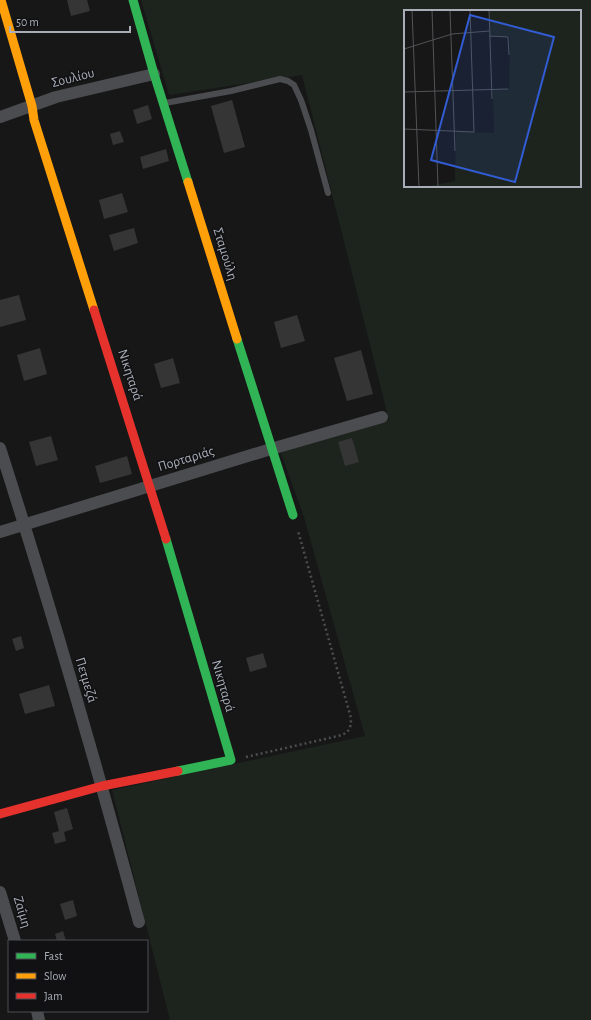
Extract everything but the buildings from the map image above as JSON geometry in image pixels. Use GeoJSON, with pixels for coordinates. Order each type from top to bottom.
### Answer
{"type":"FeatureCollection","features":[{"type":"Feature","properties":{"kind":"street","name":"Νικηταρά"},"geometry":{"type":"LineString","coordinates":[[1,0],[32,106],[34,120],[150,486],[231,760]]}},
{"type":"Feature","properties":{"kind":"street","name":"Σταμούλη"},"geometry":{"type":"LineString","coordinates":[[133,0],[163,103],[293,515]]}},
{"type":"Feature","properties":{"kind":"street","name":"Σουλίου"},"geometry":{"type":"LineString","coordinates":[[0,117],[56,97],[154,74]]}},
{"type":"Feature","properties":{"kind":"street","name":"Πορταριάς"},"geometry":{"type":"LineString","coordinates":[[0,532],[271,449],[382,417]]}},
{"type":"Feature","properties":{"kind":"street","name":"Πετμεζά"},"geometry":{"type":"LineString","coordinates":[[0,448],[25,525],[102,786],[139,922]]}},
{"type":"Feature","properties":{"kind":"street"},"geometry":{"type":"LineString","coordinates":[[0,814],[102,786],[231,760]]}},
{"type":"Feature","properties":{"kind":"street","name":"Ζαΐμη"},"geometry":{"type":"LineString","coordinates":[[0,892],[15,940]]}},
{"type":"Feature","properties":{"kind":"lane"},"geometry":{"type":"LineString","coordinates":[[163,103],[231,91],[280,79],[288,81],[294,85],[301,100],[311,130],[328,193]]}},
{"type":"Feature","properties":{"kind":"path"},"geometry":{"type":"LineString","coordinates":[[231,760],[338,736],[347,733],[351,728],[351,718],[293,515]]}},
{"type":"Feature","properties":{"kind":"shaded area"},"geometry":{"type":"Polygon","coordinates":[[[141,0],[591,0],[591,1020],[170,1020],[112,790],[365,736],[304,517],[280,451],[389,420],[302,75],[169,95],[141,0]]]}},
{"type":"Feature","properties":{"kind":"traffic: fast"},"geometry":{"type":"LineString","coordinates":[[133,0],[154,74],[188,182]]}},
{"type":"Feature","properties":{"kind":"traffic: fast"},"geometry":{"type":"LineString","coordinates":[[237,339],[293,515]]}},
{"type":"Feature","properties":{"kind":"traffic: fast"},"geometry":{"type":"LineString","coordinates":[[166,539],[231,760],[178,771]]}},
{"type":"Feature","properties":{"kind":"traffic: slow"},"geometry":{"type":"LineString","coordinates":[[1,0],[32,106],[34,120],[94,310]]}},
{"type":"Feature","properties":{"kind":"traffic: slow"},"geometry":{"type":"LineString","coordinates":[[188,182],[237,339]]}},
{"type":"Feature","properties":{"kind":"traffic: jam"},"geometry":{"type":"LineString","coordinates":[[94,310],[166,539]]}},
{"type":"Feature","properties":{"kind":"traffic: jam"},"geometry":{"type":"LineString","coordinates":[[0,814],[102,786],[178,771]]}}]}
